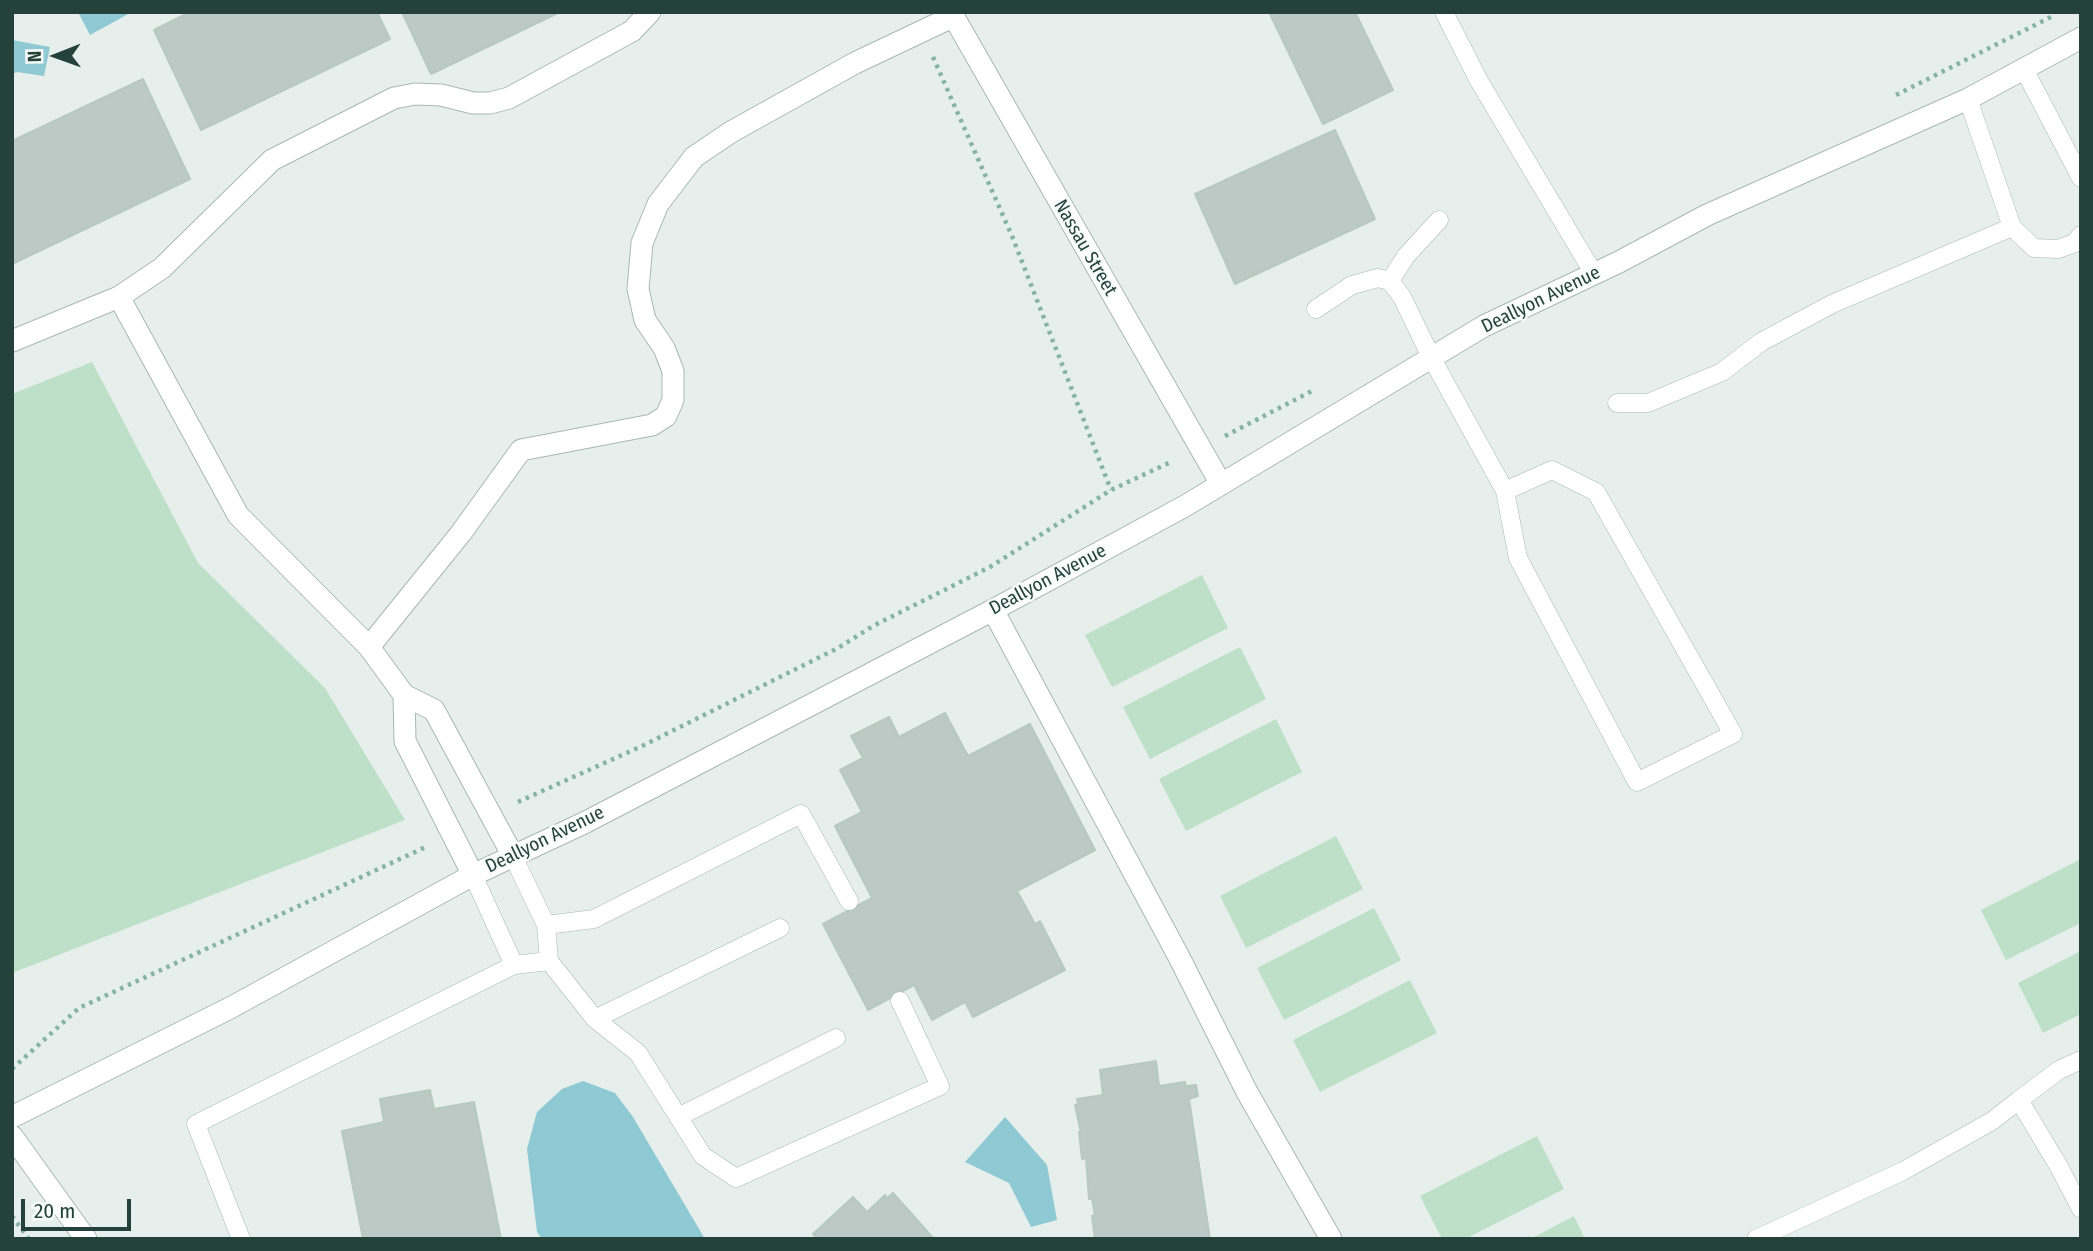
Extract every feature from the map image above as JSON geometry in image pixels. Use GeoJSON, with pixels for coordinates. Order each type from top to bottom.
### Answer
{"type":"FeatureCollection","features":[{"type":"Feature","properties":{"kind":"street"},"geometry":{"type":"LineString","coordinates":[[12,341],[119,297],[162,268],[272,160],[394,98],[415,94],[441,95],[473,103],[490,103],[509,98],[632,31],[650,12]]}},
{"type":"Feature","properties":{"kind":"street"},"geometry":{"type":"LineString","coordinates":[[369,648],[461,533],[521,450],[652,425],[666,416],[673,400],[673,370],[664,348],[645,320],[638,289],[642,243],[658,204],[694,157],[731,132],[844,69],[923,32],[951,15]]}},
{"type":"Feature","properties":{"kind":"street","name":"Nassau Street"},"geometry":{"type":"LineString","coordinates":[[951,15],[1221,484]]}},
{"type":"Feature","properties":{"kind":"street","name":"Deallyon Avenue"},"geometry":{"type":"LineString","coordinates":[[12,1117],[230,1008],[473,875],[584,822],[993,610],[1185,506],[1485,326],[1594,274],[1707,215],[1968,99],[2081,38]]}},
{"type":"Feature","properties":{"kind":"street"},"geometry":{"type":"LineString","coordinates":[[119,297],[238,516],[369,648],[404,695],[434,710],[513,856]]}},
{"type":"Feature","properties":{"kind":"street"},"geometry":{"type":"LineString","coordinates":[[993,610],[1179,957],[1247,1092],[1331,1239]]}},
{"type":"Feature","properties":{"kind":"street"},"geometry":{"type":"LineString","coordinates":[[404,695],[405,741],[473,875]]}},
{"type":"Feature","properties":{"kind":"street"},"geometry":{"type":"LineString","coordinates":[[12,1136],[86,1239]]}},
{"type":"Feature","properties":{"kind":"lane"},"geometry":{"type":"LineString","coordinates":[[1444,12],[1479,81],[1594,274]]}},
{"type":"Feature","properties":{"kind":"lane"},"geometry":{"type":"LineString","coordinates":[[2024,69],[2081,177]]}},
{"type":"Feature","properties":{"kind":"lane"},"geometry":{"type":"LineString","coordinates":[[1968,99],[2012,227],[2035,248],[2058,249],[2079,244]]}},
{"type":"Feature","properties":{"kind":"lane"},"geometry":{"type":"LineString","coordinates":[[1391,281],[1406,256],[1439,220]]}},
{"type":"Feature","properties":{"kind":"lane"},"geometry":{"type":"LineString","coordinates":[[1617,403],[1648,403],[1722,372],[1761,342],[1832,304],[2012,227]]}},
{"type":"Feature","properties":{"kind":"lane"},"geometry":{"type":"LineString","coordinates":[[1316,309],[1352,285],[1378,278],[1391,281],[1402,297],[1505,491],[1518,558],[1637,782],[1733,734],[1596,492],[1552,470],[1505,491]]}},
{"type":"Feature","properties":{"kind":"lane"},"geometry":{"type":"LineString","coordinates":[[546,925],[594,919],[801,814],[849,901]]}},
{"type":"Feature","properties":{"kind":"lane"},"geometry":{"type":"LineString","coordinates":[[513,856],[546,925],[550,961],[595,1019],[638,1053],[703,1156],[736,1178],[940,1086],[900,1001]]}},
{"type":"Feature","properties":{"kind":"lane"},"geometry":{"type":"LineString","coordinates":[[473,875],[514,965]]}},
{"type":"Feature","properties":{"kind":"lane"},"geometry":{"type":"LineString","coordinates":[[595,1019],[780,928]]}},
{"type":"Feature","properties":{"kind":"lane"},"geometry":{"type":"LineString","coordinates":[[241,1239],[197,1124],[514,965],[550,961]]}},
{"type":"Feature","properties":{"kind":"lane"},"geometry":{"type":"LineString","coordinates":[[678,1117],[836,1038]]}},
{"type":"Feature","properties":{"kind":"lane"},"geometry":{"type":"LineString","coordinates":[[1756,1239],[1903,1171],[1992,1121],[2059,1070],[2081,1060]]}},
{"type":"Feature","properties":{"kind":"lane"},"geometry":{"type":"LineString","coordinates":[[2019,1100],[2081,1209]]}},
{"type":"Feature","properties":{"kind":"path"},"geometry":{"type":"LineString","coordinates":[[1889,99],[2061,12]]}},
{"type":"Feature","properties":{"kind":"path"},"geometry":{"type":"LineString","coordinates":[[923,32],[1012,236],[1111,490]]}},
{"type":"Feature","properties":{"kind":"path"},"geometry":{"type":"LineString","coordinates":[[491,815],[642,746],[838,648],[873,626],[990,567],[1111,490],[1317,389]]}},
{"type":"Feature","properties":{"kind":"path"},"geometry":{"type":"LineString","coordinates":[[12,1069],[79,1008],[452,835]]}},
{"type":"Feature","properties":{"kind":"path"},"geometry":{"type":"LineString","coordinates":[[12,1216],[29,1239]]}},
{"type":"Feature","properties":{"kind":"green space"},"geometry":{"type":"Polygon","coordinates":[[[92,362],[198,563],[325,688],[405,820],[12,973],[12,394],[92,362]]]}},
{"type":"Feature","properties":{"kind":"green space"},"geometry":{"type":"Polygon","coordinates":[[[1202,575],[1228,628],[1112,687],[1085,635],[1202,575]]]}},
{"type":"Feature","properties":{"kind":"green space"},"geometry":{"type":"Polygon","coordinates":[[[1240,647],[1266,699],[1150,759],[1123,707],[1240,647]]]}},
{"type":"Feature","properties":{"kind":"green space"},"geometry":{"type":"Polygon","coordinates":[[[1276,719],[1302,772],[1186,831],[1159,779],[1276,719]]]}},
{"type":"Feature","properties":{"kind":"green space"},"geometry":{"type":"Polygon","coordinates":[[[1336,836],[1363,889],[1246,948],[1220,896],[1336,836]]]}},
{"type":"Feature","properties":{"kind":"green space"},"geometry":{"type":"Polygon","coordinates":[[[2081,859],[2081,923],[2006,960],[1981,910],[2081,859]]]}},
{"type":"Feature","properties":{"kind":"green space"},"geometry":{"type":"Polygon","coordinates":[[[1374,908],[1401,960],[1284,1020],[1257,968],[1374,908]]]}},
{"type":"Feature","properties":{"kind":"green space"},"geometry":{"type":"Polygon","coordinates":[[[2081,951],[2081,1014],[2043,1033],[2018,983],[2081,951]]]}},
{"type":"Feature","properties":{"kind":"green space"},"geometry":{"type":"Polygon","coordinates":[[[1410,980],[1437,1033],[1320,1092],[1293,1040],[1410,980]]]}},
{"type":"Feature","properties":{"kind":"green space"},"geometry":{"type":"Polygon","coordinates":[[[1537,1136],[1564,1189],[1465,1239],[1442,1239],[1420,1196],[1537,1136]]]}},
{"type":"Feature","properties":{"kind":"green space"},"geometry":{"type":"Polygon","coordinates":[[[1574,1216],[1585,1239],[1530,1239],[1574,1216]]]}},
{"type":"Feature","properties":{"kind":"water"},"geometry":{"type":"Polygon","coordinates":[[[78,12],[132,12],[90,35],[78,12]]]}},
{"type":"Feature","properties":{"kind":"water"},"geometry":{"type":"Polygon","coordinates":[[[12,40],[50,47],[44,76],[17,72],[12,74],[12,40]]]}},
{"type":"Feature","properties":{"kind":"water"},"geometry":{"type":"Polygon","coordinates":[[[583,1081],[615,1093],[633,1117],[705,1239],[542,1239],[537,1232],[527,1149],[537,1112],[562,1089],[583,1081]]]}},
{"type":"Feature","properties":{"kind":"water"},"geometry":{"type":"Polygon","coordinates":[[[1005,1117],[1047,1165],[1057,1220],[1031,1227],[1009,1183],[965,1162],[1005,1117]]]}},
{"type":"Feature","properties":{"kind":"building"},"geometry":{"type":"Polygon","coordinates":[[[190,12],[377,12],[390,39],[201,130],[154,30],[190,12]]]}},
{"type":"Feature","properties":{"kind":"building"},"geometry":{"type":"Polygon","coordinates":[[[402,12],[560,12],[431,74],[402,12]]]}},
{"type":"Feature","properties":{"kind":"building"},"geometry":{"type":"Polygon","coordinates":[[[1269,12],[1355,12],[1393,90],[1323,124],[1269,12]]]}},
{"type":"Feature","properties":{"kind":"building"},"geometry":{"type":"Polygon","coordinates":[[[143,79],[190,179],[12,264],[12,141],[143,79]]]}},
{"type":"Feature","properties":{"kind":"building"},"geometry":{"type":"Polygon","coordinates":[[[1335,130],[1375,219],[1235,284],[1195,194],[1335,130]]]}},
{"type":"Feature","properties":{"kind":"building"},"geometry":{"type":"Polygon","coordinates":[[[945,713],[968,756],[1030,724],[1095,850],[1017,891],[1035,924],[1040,921],[1065,970],[973,1017],[965,1002],[932,1020],[914,985],[868,1010],[823,924],[872,898],[835,826],[862,812],[840,770],[863,758],[851,736],[889,717],[899,737],[945,713]]]}},
{"type":"Feature","properties":{"kind":"building"},"geometry":{"type":"Polygon","coordinates":[[[1156,1061],[1159,1086],[1185,1082],[1185,1086],[1196,1085],[1198,1096],[1189,1099],[1210,1239],[1095,1239],[1092,1216],[1095,1215],[1092,1199],[1089,1199],[1086,1158],[1082,1159],[1079,1132],[1081,1133],[1075,1105],[1078,1104],[1077,1099],[1103,1095],[1100,1070],[1156,1061]]]}},
{"type":"Feature","properties":{"kind":"building"},"geometry":{"type":"Polygon","coordinates":[[[430,1090],[434,1109],[474,1102],[501,1239],[363,1239],[342,1131],[384,1122],[380,1099],[430,1090]]]}},
{"type":"Feature","properties":{"kind":"building"},"geometry":{"type":"Polygon","coordinates":[[[893,1193],[934,1239],[817,1239],[813,1234],[853,1197],[867,1212],[885,1195],[887,1198],[893,1193]]]}}]}
